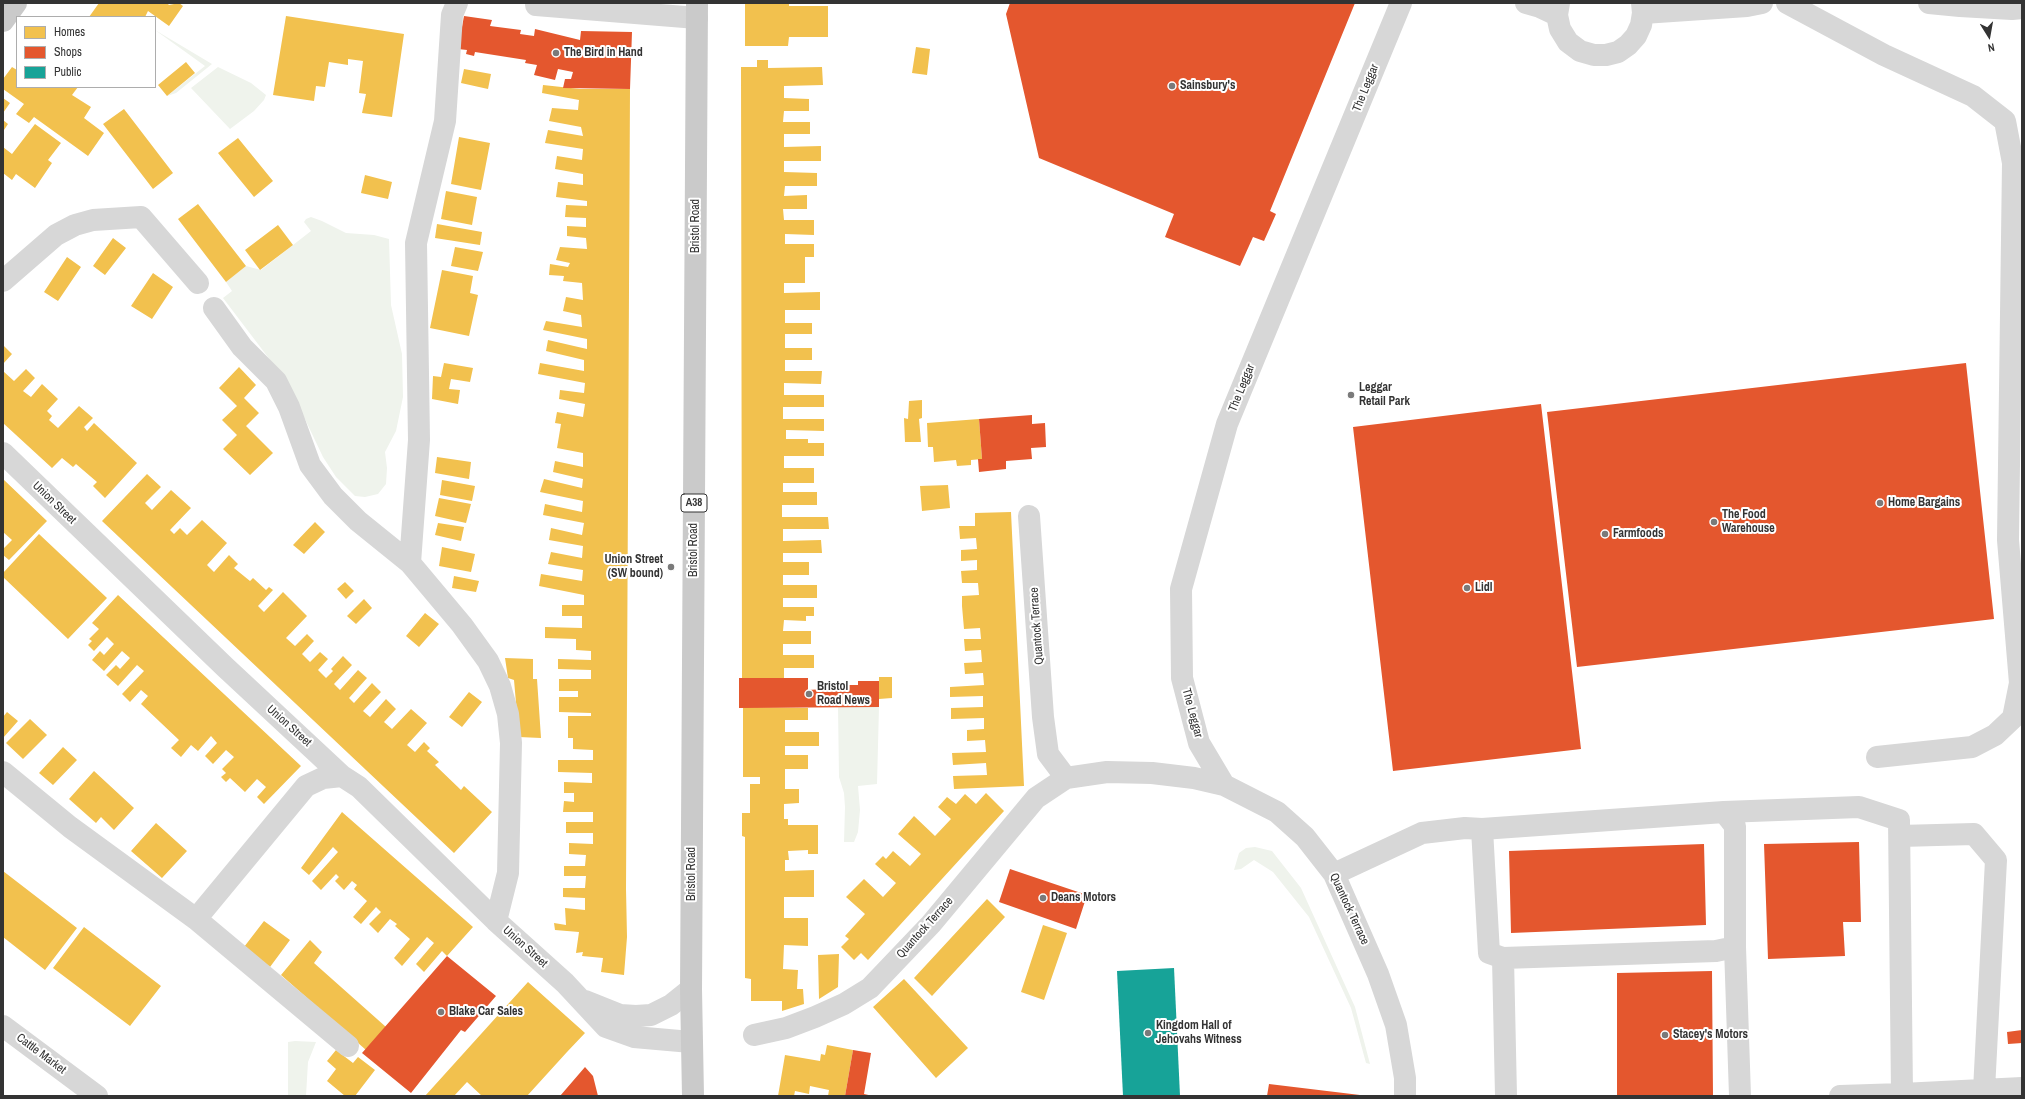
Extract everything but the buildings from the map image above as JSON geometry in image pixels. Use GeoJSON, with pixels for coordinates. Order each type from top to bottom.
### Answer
{"type":"FeatureCollection","features":[{"type":"Feature","properties":{"kind":"main road"},"geometry":{"type":"LineString","coordinates":[[3,21],[16,3]]}},
{"type":"Feature","properties":{"kind":"main road","name":"Bristol Road"},"geometry":{"type":"LineString","coordinates":[[693,1096],[691,989],[697,10]]}},
{"type":"Feature","properties":{"kind":"street"},"geometry":{"type":"LineString","coordinates":[[410,563],[419,440],[416,243],[445,121],[452,15],[457,3]]}},
{"type":"Feature","properties":{"kind":"street","name":"The Leggar"},"geometry":{"type":"LineString","coordinates":[[1224,785],[1200,743],[1182,678],[1181,589],[1227,424],[1401,3]]}},
{"type":"Feature","properties":{"kind":"street"},"geometry":{"type":"LineString","coordinates":[[1526,3],[1540,7],[1558,9],[1560,29],[1568,42],[1580,51],[1594,55],[1606,55],[1623,48],[1636,36],[1641,25],[1643,8],[1747,6],[1762,3]]}},
{"type":"Feature","properties":{"kind":"street"},"geometry":{"type":"LineString","coordinates":[[1787,3],[1884,55],[1973,96],[2005,121],[2013,163],[2008,540],[2020,683],[2013,718],[1995,735],[1972,747],[1877,757]]}},
{"type":"Feature","properties":{"kind":"street"},"geometry":{"type":"LineString","coordinates":[[1929,3],[1960,6],[2022,8]]}},
{"type":"Feature","properties":{"kind":"street"},"geometry":{"type":"LineString","coordinates":[[536,4],[697,10]]}},
{"type":"Feature","properties":{"kind":"street"},"geometry":{"type":"LineString","coordinates":[[3,281],[56,235],[75,224],[93,220],[141,217],[198,283]]}},
{"type":"Feature","properties":{"kind":"street"},"geometry":{"type":"LineString","coordinates":[[214,308],[242,347],[276,381],[289,407],[310,466],[333,496],[358,521],[410,563],[462,625],[488,661],[500,686],[508,714],[511,743],[508,873],[496,921]]}},
{"type":"Feature","properties":{"kind":"street","name":"Union Street"},"geometry":{"type":"LineString","coordinates":[[3,452],[219,662],[342,776],[359,787],[496,921],[565,983],[606,1027],[634,1037],[691,1042]]}},
{"type":"Feature","properties":{"kind":"street","name":"Quantock Terrace"},"geometry":{"type":"LineString","coordinates":[[1029,516],[1043,717],[1048,754],[1066,778]]}},
{"type":"Feature","properties":{"kind":"street"},"geometry":{"type":"LineString","coordinates":[[3,772],[70,827],[196,920],[348,1046]]}},
{"type":"Feature","properties":{"kind":"street","name":"Quantock Terrace"},"geometry":{"type":"LineString","coordinates":[[754,1034],[786,1028],[816,1017],[844,1004],[870,988],[931,924],[1036,798],[1066,778],[1107,772],[1152,773],[1194,778],[1224,785],[1277,812],[1305,837],[1334,874],[1378,974],[1396,1025],[1406,1078],[1405,1096]]}},
{"type":"Feature","properties":{"kind":"street"},"geometry":{"type":"LineString","coordinates":[[196,920],[306,786],[323,778],[342,776]]}},
{"type":"Feature","properties":{"kind":"street"},"geometry":{"type":"LineString","coordinates":[[1334,874],[1422,833],[1465,828],[1482,829],[1724,812],[1859,807],[1899,820],[1902,1094]]}},
{"type":"Feature","properties":{"kind":"street"},"geometry":{"type":"LineString","coordinates":[[1724,812],[1735,826],[1735,947],[1740,1096]]}},
{"type":"Feature","properties":{"kind":"street"},"geometry":{"type":"LineString","coordinates":[[1482,829],[1489,953],[1503,958],[1716,951],[1735,947]]}},
{"type":"Feature","properties":{"kind":"street"},"geometry":{"type":"LineString","coordinates":[[1900,836],[1974,834],[1996,860],[1984,1090]]}},
{"type":"Feature","properties":{"kind":"street"},"geometry":{"type":"LineString","coordinates":[[1503,958],[1506,1096]]}},
{"type":"Feature","properties":{"kind":"street","name":"Union Street"},"geometry":{"type":"LineString","coordinates":[[577,997],[620,1015],[651,1015],[664,1008],[691,989]]}},
{"type":"Feature","properties":{"kind":"street","name":"Cattle Market"},"geometry":{"type":"LineString","coordinates":[[3,1026],[97,1096]]}},
{"type":"Feature","properties":{"kind":"street"},"geometry":{"type":"LineString","coordinates":[[1840,1096],[2022,1088]]}},
{"type":"Feature","properties":{"kind":"shaded area"},"geometry":{"type":"Polygon","coordinates":[[[156,31],[212,64],[176,93],[167,96],[205,66],[156,31]]]}},
{"type":"Feature","properties":{"kind":"shaded area"},"geometry":{"type":"Polygon","coordinates":[[[218,67],[251,83],[266,95],[264,100],[254,111],[230,129],[191,88],[218,67]]]}},
{"type":"Feature","properties":{"kind":"shaded area"},"geometry":{"type":"Polygon","coordinates":[[[311,217],[346,233],[374,235],[389,239],[391,305],[402,354],[403,397],[396,431],[385,452],[387,468],[386,484],[378,494],[365,497],[355,496],[336,477],[323,457],[294,396],[280,373],[223,298],[232,291],[226,282],[246,266],[261,270],[311,231],[304,222],[306,219],[311,217]]]}},
{"type":"Feature","properties":{"kind":"shaded area"},"geometry":{"type":"Polygon","coordinates":[[[838,707],[879,707],[877,784],[858,786],[860,810],[858,832],[854,842],[844,842],[845,807],[844,793],[839,777],[838,707]]]}},
{"type":"Feature","properties":{"kind":"shaded area"},"geometry":{"type":"Polygon","coordinates":[[[1255,847],[1272,851],[1301,888],[1355,1007],[1370,1064],[1366,1063],[1351,1008],[1309,917],[1273,872],[1254,860],[1241,869],[1234,870],[1239,853],[1246,848],[1255,847]]]}},
{"type":"Feature","properties":{"kind":"shaded area"},"geometry":{"type":"Polygon","coordinates":[[[288,1042],[316,1042],[308,1062],[306,1096],[288,1096],[288,1042]]]}},
{"type":"Feature","properties":{"kind":"place","name":"The Bird in Hand"},"geometry":{"type":"Point","coordinates":[556,53]}},
{"type":"Feature","properties":{"kind":"place","name":"Sainsbury's"},"geometry":{"type":"Point","coordinates":[1172,86]}},
{"type":"Feature","properties":{"kind":"place","name":"Leggar Retail Park"},"geometry":{"type":"Point","coordinates":[1351,395]}},
{"type":"Feature","properties":{"kind":"place","name":"Home Bargains"},"geometry":{"type":"Point","coordinates":[1880,503]}},
{"type":"Feature","properties":{"kind":"place","name":"The Food Warehouse"},"geometry":{"type":"Point","coordinates":[1714,522]}},
{"type":"Feature","properties":{"kind":"place","name":"Farmfoods"},"geometry":{"type":"Point","coordinates":[1605,534]}},
{"type":"Feature","properties":{"kind":"place","name":"Union Street (SW bound)"},"geometry":{"type":"Point","coordinates":[671,567]}},
{"type":"Feature","properties":{"kind":"place","name":"Lidl"},"geometry":{"type":"Point","coordinates":[1467,588]}},
{"type":"Feature","properties":{"kind":"place","name":"Bristol Road News"},"geometry":{"type":"Point","coordinates":[809,694]}},
{"type":"Feature","properties":{"kind":"place","name":"Deans Motors"},"geometry":{"type":"Point","coordinates":[1043,898]}},
{"type":"Feature","properties":{"kind":"place","name":"Blake Car Sales"},"geometry":{"type":"Point","coordinates":[441,1012]}},
{"type":"Feature","properties":{"kind":"place","name":"Kingdom Hall of Jehovahs Witness"},"geometry":{"type":"Point","coordinates":[1148,1033]}},
{"type":"Feature","properties":{"kind":"place","name":"Stacey's Motors"},"geometry":{"type":"Point","coordinates":[1665,1035]}}]}
